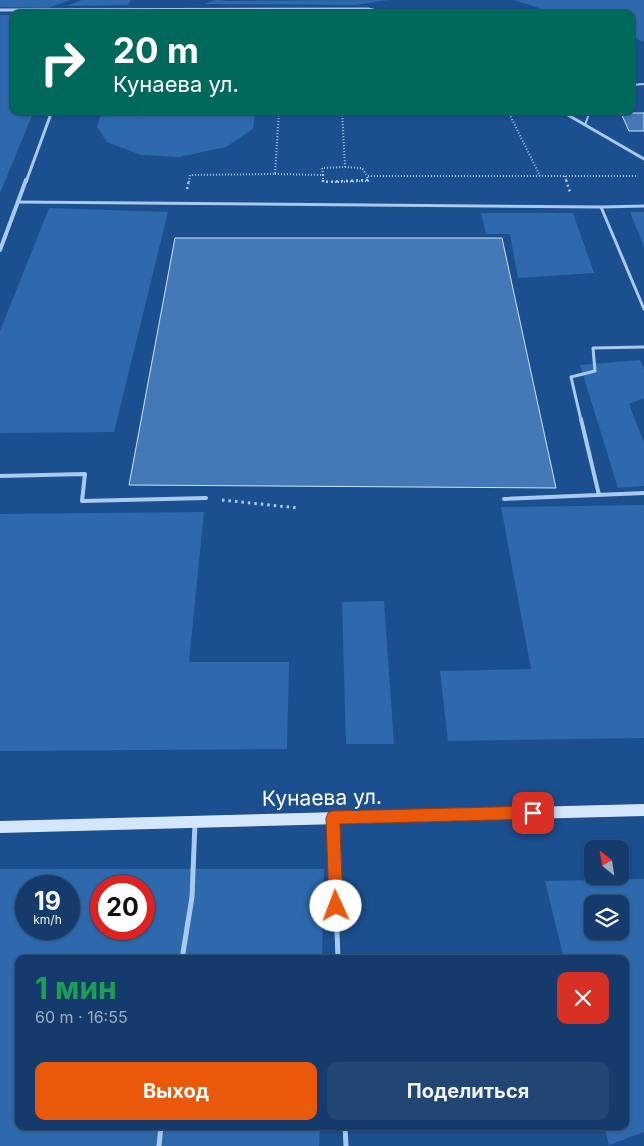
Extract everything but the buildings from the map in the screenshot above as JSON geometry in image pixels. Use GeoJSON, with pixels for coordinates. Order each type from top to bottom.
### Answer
{"type":"FeatureCollection","features":[{"type":"Feature","properties":{"kind":"street"},"geometry":{"type":"LineString","coordinates":[[0,10],[372,10]]}},
{"type":"Feature","properties":{"kind":"street"},"geometry":{"type":"LineString","coordinates":[[0,250],[51,115]]}},
{"type":"Feature","properties":{"kind":"street"},"geometry":{"type":"LineString","coordinates":[[568,115],[644,160]]}},
{"type":"Feature","properties":{"kind":"street","name":"Кунаева ул."},"geometry":{"type":"LineString","coordinates":[[0,827],[644,810]]}},
{"type":"Feature","properties":{"kind":"lane"},"geometry":{"type":"LineString","coordinates":[[585,124],[588,115]]}},
{"type":"Feature","properties":{"kind":"lane"},"geometry":{"type":"LineString","coordinates":[[637,155],[644,155]]}},
{"type":"Feature","properties":{"kind":"lane"},"geometry":{"type":"LineString","coordinates":[[18,202],[644,206]]}},
{"type":"Feature","properties":{"kind":"lane"},"geometry":{"type":"LineString","coordinates":[[601,207],[644,309]]}},
{"type":"Feature","properties":{"kind":"lane"},"geometry":{"type":"LineString","coordinates":[[599,495],[571,377],[595,371],[593,348],[644,347]]}},
{"type":"Feature","properties":{"kind":"lane"},"geometry":{"type":"LineString","coordinates":[[0,476],[86,474],[82,501],[206,498]]}},
{"type":"Feature","properties":{"kind":"lane"},"geometry":{"type":"LineString","coordinates":[[504,499],[644,493]]}},
{"type":"Feature","properties":{"kind":"lane"},"geometry":{"type":"LineString","coordinates":[[332,818],[338,955]]}},
{"type":"Feature","properties":{"kind":"lane"},"geometry":{"type":"LineString","coordinates":[[183,955],[192,897],[195,821]]}},
{"type":"Feature","properties":{"kind":"lane"},"geometry":{"type":"LineString","coordinates":[[159,1146],[161,1130]]}},
{"type":"Feature","properties":{"kind":"lane"},"geometry":{"type":"LineString","coordinates":[[345,1130],[346,1146]]}},
{"type":"Feature","properties":{"kind":"path"},"geometry":{"type":"LineString","coordinates":[[275,174],[279,115]]}},
{"type":"Feature","properties":{"kind":"path"},"geometry":{"type":"LineString","coordinates":[[342,115],[345,167]]}},
{"type":"Feature","properties":{"kind":"path"},"geometry":{"type":"LineString","coordinates":[[510,115],[541,176]]}},
{"type":"Feature","properties":{"kind":"path"},"geometry":{"type":"LineString","coordinates":[[345,167],[362,168],[368,176],[368,181],[324,182],[322,168],[345,167]]}},
{"type":"Feature","properties":{"kind":"path"},"geometry":{"type":"LineString","coordinates":[[183,203],[190,175],[275,174],[323,176]]}},
{"type":"Feature","properties":{"kind":"path"},"geometry":{"type":"LineString","coordinates":[[368,176],[644,176]]}},
{"type":"Feature","properties":{"kind":"path"},"geometry":{"type":"LineString","coordinates":[[206,498],[298,508]]}},
{"type":"Feature","properties":{"kind":"shaded area"},"geometry":{"type":"Polygon","coordinates":[[[0,0],[70,0],[48,8],[0,7],[0,0]]]}},
{"type":"Feature","properties":{"kind":"shaded area"},"geometry":{"type":"Polygon","coordinates":[[[82,0],[131,0],[128,5],[66,6],[82,0]]]}},
{"type":"Feature","properties":{"kind":"shaded area"},"geometry":{"type":"Polygon","coordinates":[[[215,0],[389,0],[354,5],[204,4],[215,0]]]}},
{"type":"Feature","properties":{"kind":"shaded area"},"geometry":{"type":"Polygon","coordinates":[[[514,0],[644,0],[644,42],[635,39],[635,10],[545,10],[514,0]]]}},
{"type":"Feature","properties":{"kind":"shaded area"},"geometry":{"type":"Polygon","coordinates":[[[0,15],[10,15],[10,115],[32,115],[0,193],[0,15]]]}},
{"type":"Feature","properties":{"kind":"shaded area"},"geometry":{"type":"Polygon","coordinates":[[[101,115],[255,115],[253,129],[226,147],[179,157],[141,155],[107,142],[97,127],[101,115]]]}},
{"type":"Feature","properties":{"kind":"shaded area"},"geometry":{"type":"Polygon","coordinates":[[[49,208],[168,212],[114,432],[0,433],[0,331],[49,208]]]}},
{"type":"Feature","properties":{"kind":"shaded area"},"geometry":{"type":"Polygon","coordinates":[[[630,212],[644,212],[644,247],[630,212]]]}},
{"type":"Feature","properties":{"kind":"shaded area"},"geometry":{"type":"Polygon","coordinates":[[[481,213],[573,213],[594,273],[518,278],[510,234],[486,234],[481,213]]]}},
{"type":"Feature","properties":{"kind":"shaded area"},"geometry":{"type":"Polygon","coordinates":[[[640,360],[644,369],[644,398],[629,404],[644,443],[644,486],[618,488],[580,365],[640,360]]]}},
{"type":"Feature","properties":{"kind":"shaded area"},"geometry":{"type":"Polygon","coordinates":[[[644,505],[644,738],[448,741],[440,671],[531,669],[501,507],[644,505]]]}},
{"type":"Feature","properties":{"kind":"shaded area"},"geometry":{"type":"Polygon","coordinates":[[[204,512],[189,662],[289,662],[287,749],[0,751],[0,514],[204,512]]]}},
{"type":"Feature","properties":{"kind":"shaded area"},"geometry":{"type":"Polygon","coordinates":[[[384,601],[394,744],[346,744],[342,602],[384,601]]]}},
{"type":"Feature","properties":{"kind":"shaded area"},"geometry":{"type":"Polygon","coordinates":[[[0,869],[324,869],[322,955],[15,955],[15,1130],[320,1130],[319,1146],[0,1146],[0,869]]]}},
{"type":"Feature","properties":{"kind":"shaded area"},"geometry":{"type":"Polygon","coordinates":[[[629,879],[644,879],[644,1132],[609,1145],[605,1130],[629,1130],[629,955],[563,955],[545,881],[584,880],[584,885],[629,885],[629,879]]]}},
{"type":"Feature","properties":{"kind":"route"},"geometry":{"type":"LineString","coordinates":[[336,906],[332,818],[533,813]]}}]}
